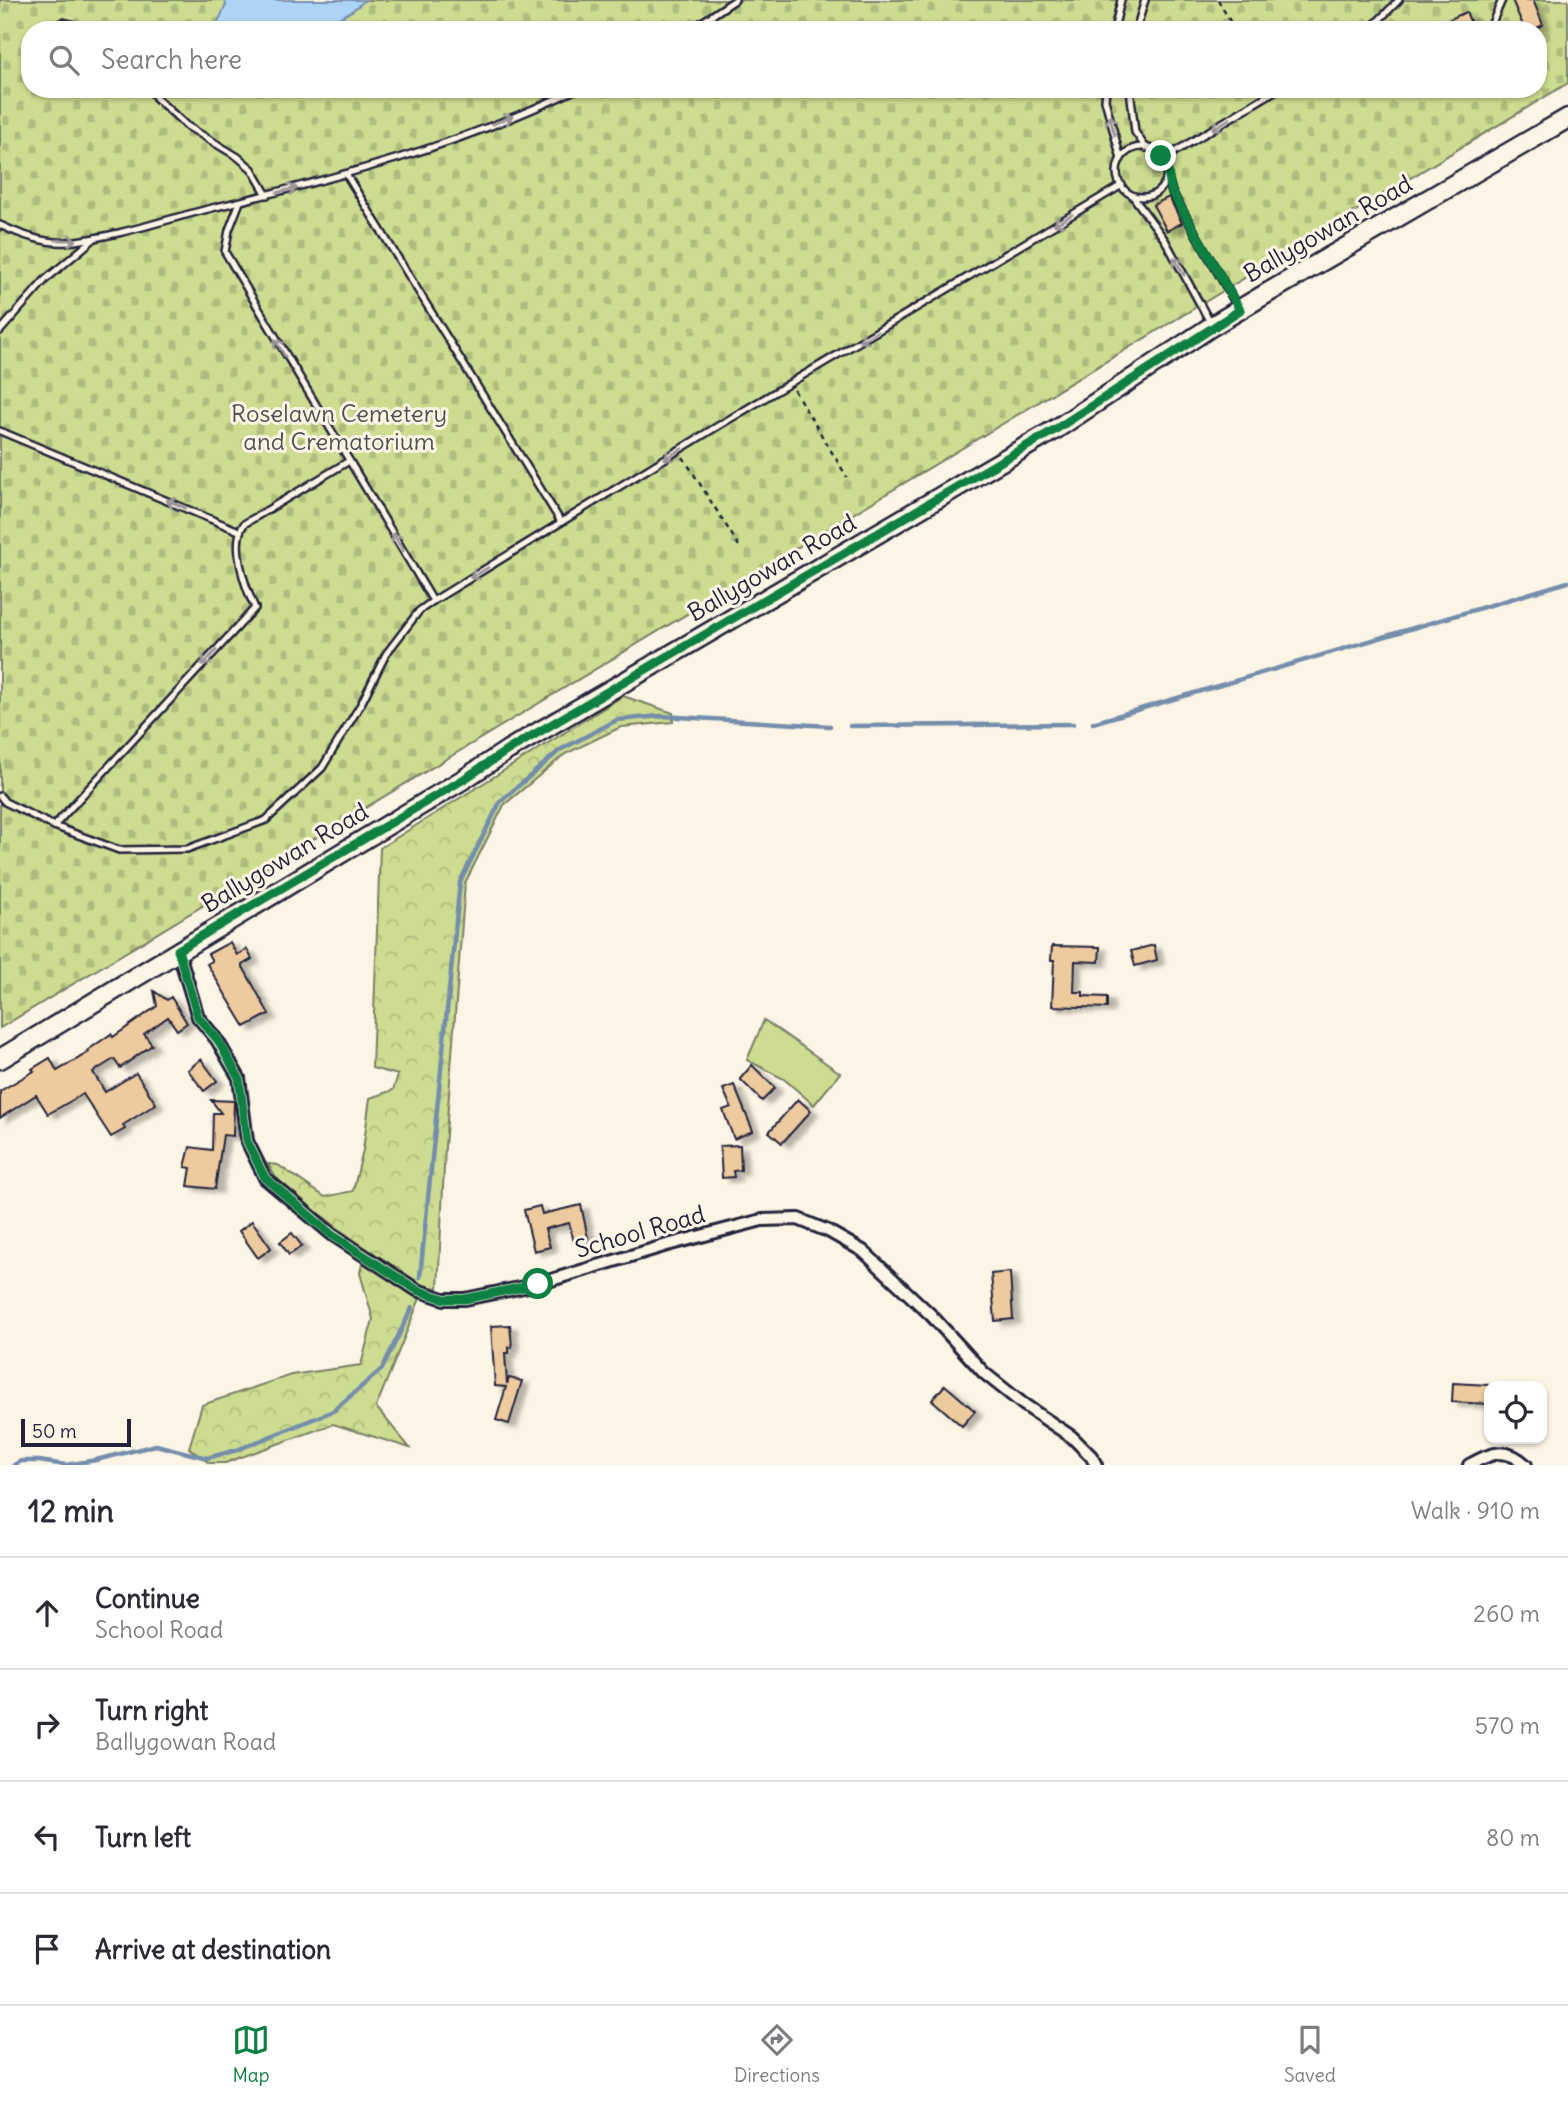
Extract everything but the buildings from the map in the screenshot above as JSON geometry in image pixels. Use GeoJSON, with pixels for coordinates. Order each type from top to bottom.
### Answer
{"type":"FeatureCollection","features":[{"type":"Feature","properties":{"kind":"main road","name":"Ballygowan Road"},"geometry":{"type":"LineString","coordinates":[[0,1059],[508,750],[1056,429],[1212,326],[1568,118]]}},
{"type":"Feature","properties":{"kind":"street","name":"School Road"},"geometry":{"type":"LineString","coordinates":[[178,950],[198,1017],[218,1040],[239,1078],[247,1141],[265,1178],[332,1235],[417,1290],[444,1299],[465,1299],[538,1284],[762,1220],[798,1219],[828,1231],[863,1251],[931,1314],[984,1373],[1023,1404],[1072,1437],[1096,1465]]}},
{"type":"Feature","properties":{"kind":"street"},"geometry":{"type":"LineString","coordinates":[[1469,1465],[1490,1454],[1504,1452],[1527,1465]]}},
{"type":"Feature","properties":{"kind":"lane"},"geometry":{"type":"LineString","coordinates":[[704,21],[735,0]]}},
{"type":"Feature","properties":{"kind":"lane"},"geometry":{"type":"LineString","coordinates":[[1116,21],[1121,0]]}},
{"type":"Feature","properties":{"kind":"lane"},"geometry":{"type":"LineString","coordinates":[[1139,21],[1145,0]]}},
{"type":"Feature","properties":{"kind":"lane"},"geometry":{"type":"LineString","coordinates":[[1378,21],[1399,0]]}},
{"type":"Feature","properties":{"kind":"lane"},"geometry":{"type":"LineString","coordinates":[[1493,21],[1502,0]]}},
{"type":"Feature","properties":{"kind":"lane"},"geometry":{"type":"LineString","coordinates":[[156,98],[187,126],[238,157],[252,169],[267,195]]}},
{"type":"Feature","properties":{"kind":"lane"},"geometry":{"type":"LineString","coordinates":[[0,225],[19,234],[64,242],[96,237],[267,195],[439,146],[555,98]]}},
{"type":"Feature","properties":{"kind":"lane"},"geometry":{"type":"LineString","coordinates":[[1105,98],[1121,159]]}},
{"type":"Feature","properties":{"kind":"lane"},"geometry":{"type":"LineString","coordinates":[[1131,98],[1135,132],[1146,148]]}},
{"type":"Feature","properties":{"kind":"lane"},"geometry":{"type":"LineString","coordinates":[[1163,159],[1263,98]]}},
{"type":"Feature","properties":{"kind":"lane"},"geometry":{"type":"LineString","coordinates":[[1212,326],[1165,240],[1144,209],[1118,180],[1121,159],[1128,152],[1146,148],[1155,150],[1163,159],[1172,192],[1240,310]]}},
{"type":"Feature","properties":{"kind":"lane"},"geometry":{"type":"LineString","coordinates":[[346,174],[561,522]]}},
{"type":"Feature","properties":{"kind":"lane"},"geometry":{"type":"LineString","coordinates":[[1132,195],[1142,198],[1152,196],[1160,190],[1167,176]]}},
{"type":"Feature","properties":{"kind":"lane"},"geometry":{"type":"LineString","coordinates":[[0,796],[5,802],[54,826],[120,850],[187,849],[266,820],[322,768],[361,704],[386,654],[419,611],[679,450],[1122,185]]}},
{"type":"Feature","properties":{"kind":"lane"},"geometry":{"type":"LineString","coordinates":[[241,201],[229,230],[225,253],[433,601]]}},
{"type":"Feature","properties":{"kind":"lane"},"geometry":{"type":"LineString","coordinates":[[0,331],[45,280],[96,237]]}},
{"type":"Feature","properties":{"kind":"lane"},"geometry":{"type":"LineString","coordinates":[[0,432],[239,531]]}},
{"type":"Feature","properties":{"kind":"lane"},"geometry":{"type":"LineString","coordinates":[[54,826],[255,608],[246,588],[237,540],[239,531],[251,518],[349,461]]}},
{"type":"Feature","properties":{"kind":"path"},"geometry":{"type":"LineString","coordinates":[[1218,0],[1230,21]]}},
{"type":"Feature","properties":{"kind":"path"},"geometry":{"type":"LineString","coordinates":[[790,384],[847,477]]}},
{"type":"Feature","properties":{"kind":"path"},"geometry":{"type":"LineString","coordinates":[[679,450],[739,546]]}},
{"type":"Feature","properties":{"kind":"green space","name":"Roselawn Cemetery and Crematorium"},"geometry":{"type":"Polygon","coordinates":[[[0,0],[1568,0],[1568,83],[1547,96],[1547,21],[21,21],[21,98],[1543,98],[0,1028],[0,0]]]}},
{"type":"Feature","properties":{"kind":"green space"},"geometry":{"type":"Polygon","coordinates":[[[623,696],[673,713],[673,722],[621,727],[565,754],[504,805],[465,883],[445,1147],[438,1288],[425,1286],[376,1407],[410,1448],[333,1424],[225,1463],[209,1463],[189,1448],[202,1405],[291,1375],[361,1365],[373,1319],[360,1273],[365,1249],[278,1182],[268,1164],[278,1165],[325,1197],[353,1191],[363,1150],[370,1098],[393,1090],[398,1075],[372,1068],[380,848],[623,696]]]}},
{"type":"Feature","properties":{"kind":"green space"},"geometry":{"type":"Polygon","coordinates":[[[764,1020],[840,1073],[814,1105],[784,1079],[747,1060],[764,1020]]]}},
{"type":"Feature","properties":{"kind":"water"},"geometry":{"type":"Polygon","coordinates":[[[225,0],[365,0],[332,21],[218,21],[226,5],[225,0]]]}},
{"type":"Feature","properties":{"kind":"waterway"},"geometry":{"type":"LineString","coordinates":[[1093,723],[1568,582]]}},
{"type":"Feature","properties":{"kind":"waterway"},"geometry":{"type":"LineString","coordinates":[[420,1277],[460,882],[500,802],[560,750],[617,720],[661,716],[830,726]]}},
{"type":"Feature","properties":{"kind":"waterway"},"geometry":{"type":"LineString","coordinates":[[850,726],[1073,724]]}},
{"type":"Feature","properties":{"kind":"waterway"},"geometry":{"type":"LineString","coordinates":[[14,1465],[21,1461],[66,1465],[156,1445],[207,1458],[237,1450],[333,1411],[382,1369],[412,1308]]}},
{"type":"Feature","properties":{"kind":"route"},"geometry":{"type":"LineString","coordinates":[[538,1284],[465,1299],[444,1299],[417,1290],[332,1235],[289,1201],[265,1178],[253,1157],[247,1141],[239,1078],[218,1040],[198,1017],[178,950],[508,750],[1056,429],[1240,310],[1172,192],[1166,163],[1161,156]]}}]}
